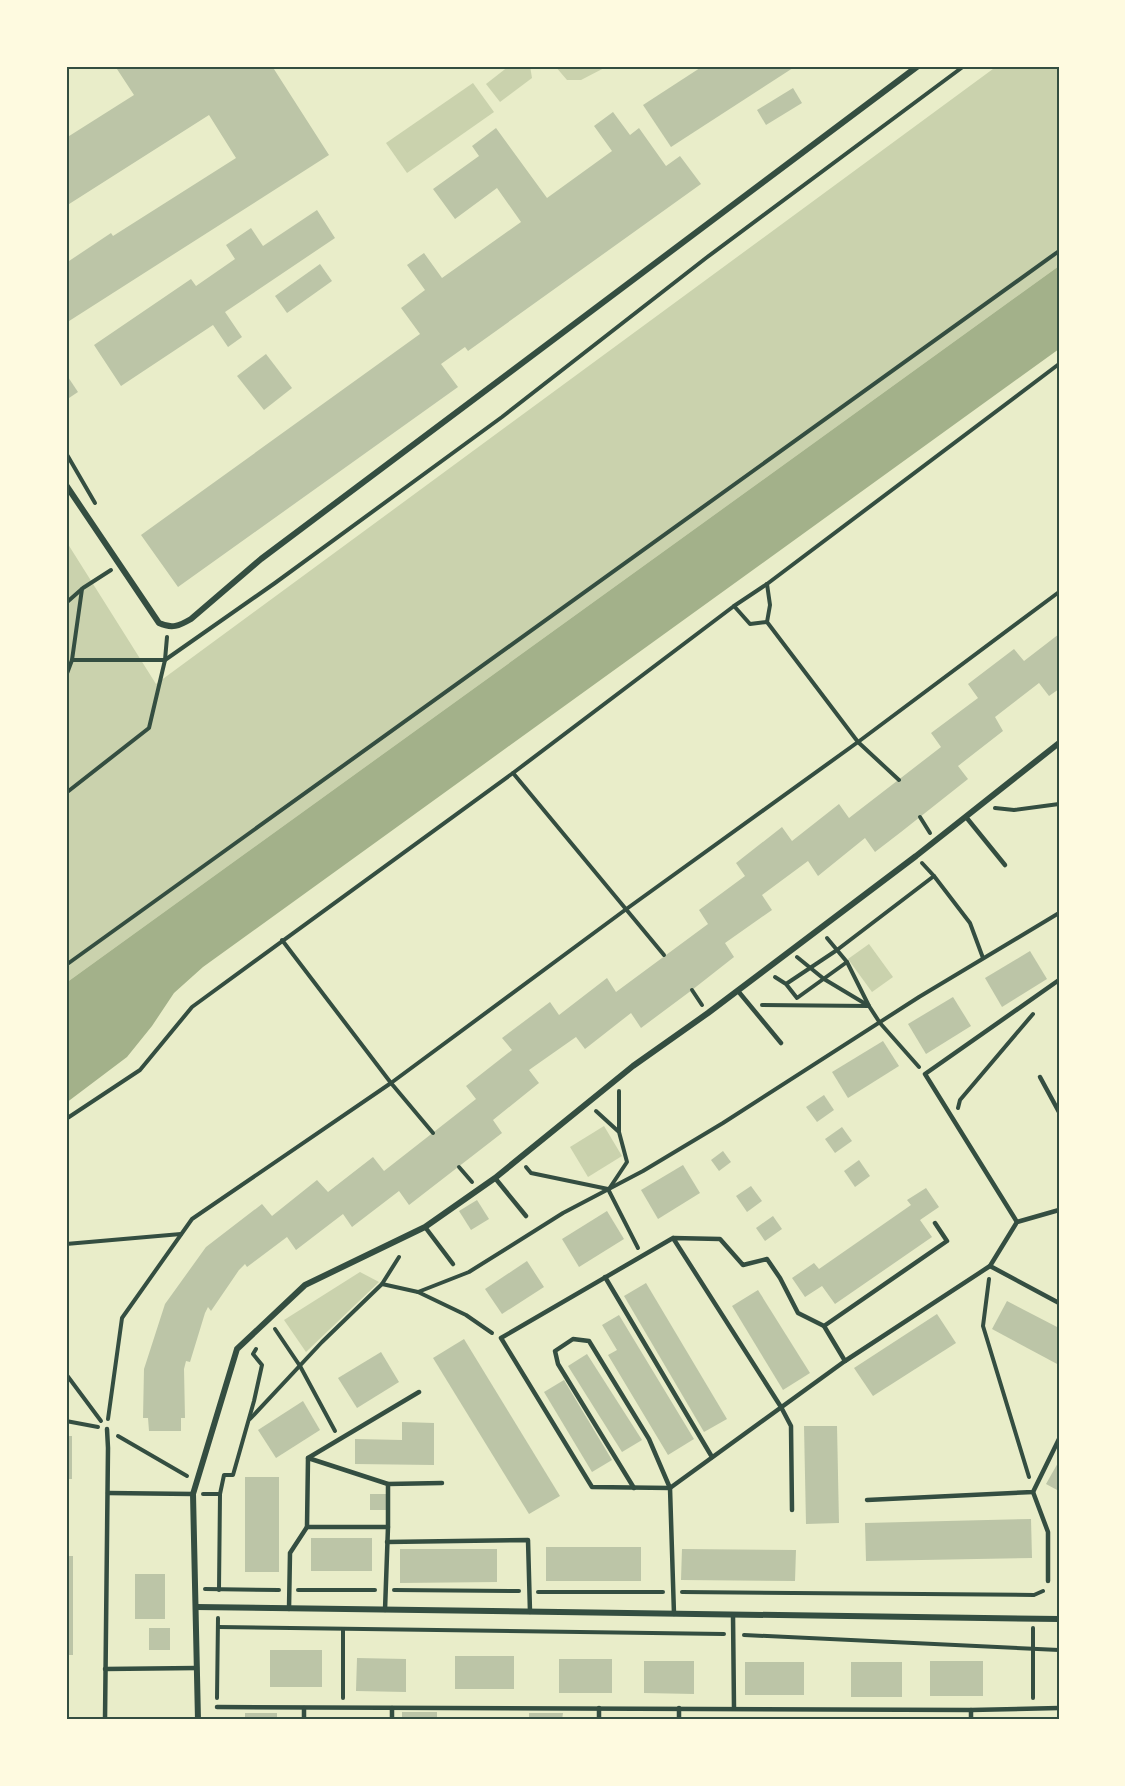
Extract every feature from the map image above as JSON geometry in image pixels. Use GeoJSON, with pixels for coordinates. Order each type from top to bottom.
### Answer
{"type":"FeatureCollection","features":[{"type":"Feature","properties":{"kind":"street"},"geometry":{"type":"LineString","coordinates":[[66,485],[159,623],[168,627],[179,626],[191,619],[261,560],[918,66]]}},
{"type":"Feature","properties":{"kind":"street"},"geometry":{"type":"LineString","coordinates":[[198,1720],[193,1494],[237,1348],[305,1285],[425,1227],[495,1179],[620,1077],[738,991],[966,818],[1059,743]]}},
{"type":"Feature","properties":{"kind":"street"},"geometry":{"type":"LineString","coordinates":[[196,1607],[1059,1619]]}},
{"type":"Feature","properties":{"kind":"lane"},"geometry":{"type":"LineString","coordinates":[[966,818],[1005,865]]}},
{"type":"Feature","properties":{"kind":"lane"},"geometry":{"type":"LineString","coordinates":[[1017,1222],[925,1074],[1059,980]]}},
{"type":"Feature","properties":{"kind":"lane"},"geometry":{"type":"LineString","coordinates":[[738,991],[781,1043]]}},
{"type":"Feature","properties":{"kind":"lane"},"geometry":{"type":"LineString","coordinates":[[1040,1077],[1059,1112]]}},
{"type":"Feature","properties":{"kind":"lane"},"geometry":{"type":"LineString","coordinates":[[495,1179],[526,1216]]}},
{"type":"Feature","properties":{"kind":"lane"},"geometry":{"type":"LineString","coordinates":[[845,1361],[824,1326],[798,1313],[780,1278],[767,1259],[743,1265],[720,1239],[673,1238],[501,1338],[592,1487],[670,1488],[845,1361],[990,1266],[1017,1222],[1059,1210]]}},
{"type":"Feature","properties":{"kind":"lane"},"geometry":{"type":"LineString","coordinates":[[824,1326],[947,1241],[935,1223]]}},
{"type":"Feature","properties":{"kind":"lane"},"geometry":{"type":"LineString","coordinates":[[425,1227],[453,1264]]}},
{"type":"Feature","properties":{"kind":"lane"},"geometry":{"type":"LineString","coordinates":[[673,1238],[791,1426],[792,1510]]}},
{"type":"Feature","properties":{"kind":"lane"},"geometry":{"type":"LineString","coordinates":[[990,1266],[1059,1303]]}},
{"type":"Feature","properties":{"kind":"lane"},"geometry":{"type":"LineString","coordinates":[[605,1277],[712,1458]]}},
{"type":"Feature","properties":{"kind":"lane"},"geometry":{"type":"LineString","coordinates":[[634,1488],[558,1365],[555,1351],[573,1339],[589,1341],[649,1439],[670,1488],[674,1614]]}},
{"type":"Feature","properties":{"kind":"lane"},"geometry":{"type":"LineString","coordinates":[[308,1458],[419,1392]]}},
{"type":"Feature","properties":{"kind":"lane"},"geometry":{"type":"LineString","coordinates":[[105,1720],[107,1429]]}},
{"type":"Feature","properties":{"kind":"lane"},"geometry":{"type":"LineString","coordinates":[[1048,1581],[1048,1532],[1033,1492],[1059,1439]]}},
{"type":"Feature","properties":{"kind":"lane"},"geometry":{"type":"LineString","coordinates":[[308,1458],[388,1484],[442,1484]]}},
{"type":"Feature","properties":{"kind":"lane"},"geometry":{"type":"LineString","coordinates":[[289,1609],[290,1553],[307,1527],[308,1458]]}},
{"type":"Feature","properties":{"kind":"lane"},"geometry":{"type":"LineString","coordinates":[[385,1610],[388,1484]]}},
{"type":"Feature","properties":{"kind":"lane"},"geometry":{"type":"LineString","coordinates":[[867,1500],[1033,1492]]}},
{"type":"Feature","properties":{"kind":"lane"},"geometry":{"type":"LineString","coordinates":[[108,1493],[193,1494]]}},
{"type":"Feature","properties":{"kind":"lane"},"geometry":{"type":"LineString","coordinates":[[307,1527],[388,1527]]}},
{"type":"Feature","properties":{"kind":"lane"},"geometry":{"type":"LineString","coordinates":[[387,1542],[528,1540],[530,1612]]}},
{"type":"Feature","properties":{"kind":"lane"},"geometry":{"type":"LineString","coordinates":[[733,1615],[734,1708]]}},
{"type":"Feature","properties":{"kind":"lane"},"geometry":{"type":"LineString","coordinates":[[105,1670],[197,1668]]}},
{"type":"Feature","properties":{"kind":"lane"},"geometry":{"type":"LineString","coordinates":[[217,1707],[971,1710],[1059,1708]]}},
{"type":"Feature","properties":{"kind":"lane"},"geometry":{"type":"LineString","coordinates":[[304,1708],[304,1720]]}},
{"type":"Feature","properties":{"kind":"lane"},"geometry":{"type":"LineString","coordinates":[[392,1708],[392,1720]]}},
{"type":"Feature","properties":{"kind":"lane"},"geometry":{"type":"LineString","coordinates":[[599,1708],[599,1720]]}},
{"type":"Feature","properties":{"kind":"lane"},"geometry":{"type":"LineString","coordinates":[[679,1708],[679,1720]]}},
{"type":"Feature","properties":{"kind":"lane"},"geometry":{"type":"LineString","coordinates":[[971,1710],[971,1720]]}},
{"type":"Feature","properties":{"kind":"path"},"geometry":{"type":"LineString","coordinates":[[72,660],[165,660],[275,583],[502,417],[706,258],[964,66]]}},
{"type":"Feature","properties":{"kind":"path"},"geometry":{"type":"LineString","coordinates":[[66,965],[1059,251]]}},
{"type":"Feature","properties":{"kind":"path"},"geometry":{"type":"LineString","coordinates":[[66,1119],[140,1070],[192,1007],[513,773],[1059,364]]}},
{"type":"Feature","properties":{"kind":"path"},"geometry":{"type":"LineString","coordinates":[[66,603],[83,588],[119,565]]}},
{"type":"Feature","properties":{"kind":"path"},"geometry":{"type":"LineString","coordinates":[[767,584],[770,605],[767,622],[858,742],[899,780]]}},
{"type":"Feature","properties":{"kind":"path"},"geometry":{"type":"LineString","coordinates":[[66,676],[72,660],[83,588]]}},
{"type":"Feature","properties":{"kind":"path"},"geometry":{"type":"LineString","coordinates":[[107,1429],[122,1318],[192,1219],[391,1083],[858,742],[1059,592]]}},
{"type":"Feature","properties":{"kind":"path"},"geometry":{"type":"LineString","coordinates":[[734,606],[750,624],[767,622]]}},
{"type":"Feature","properties":{"kind":"path"},"geometry":{"type":"LineString","coordinates":[[66,793],[149,728],[165,660],[168,627]]}},
{"type":"Feature","properties":{"kind":"path"},"geometry":{"type":"LineString","coordinates":[[513,773],[664,955]]}},
{"type":"Feature","properties":{"kind":"path"},"geometry":{"type":"LineString","coordinates":[[980,807],[1014,810],[1059,804]]}},
{"type":"Feature","properties":{"kind":"path"},"geometry":{"type":"LineString","coordinates":[[916,856],[970,923],[983,958]]}},
{"type":"Feature","properties":{"kind":"path"},"geometry":{"type":"LineString","coordinates":[[847,962],[797,998],[786,984],[837,950],[934,876]]}},
{"type":"Feature","properties":{"kind":"path"},"geometry":{"type":"LineString","coordinates":[[418,1292],[469,1272],[563,1213],[608,1190],[723,1123],[983,958],[1059,913]]}},
{"type":"Feature","properties":{"kind":"path"},"geometry":{"type":"LineString","coordinates":[[282,940],[391,1083],[433,1133]]}},
{"type":"Feature","properties":{"kind":"path"},"geometry":{"type":"LineString","coordinates":[[837,950],[847,962],[880,1023],[925,1074]]}},
{"type":"Feature","properties":{"kind":"path"},"geometry":{"type":"LineString","coordinates":[[790,951],[824,979],[869,1006]]}},
{"type":"Feature","properties":{"kind":"path"},"geometry":{"type":"LineString","coordinates":[[750,1006],[869,1006]]}},
{"type":"Feature","properties":{"kind":"path"},"geometry":{"type":"LineString","coordinates":[[954,1122],[960,1100],[1036,1010]]}},
{"type":"Feature","properties":{"kind":"path"},"geometry":{"type":"LineString","coordinates":[[608,1190],[627,1162],[619,1132],[620,1077]]}},
{"type":"Feature","properties":{"kind":"path"},"geometry":{"type":"LineString","coordinates":[[587,1103],[619,1132]]}},
{"type":"Feature","properties":{"kind":"path"},"geometry":{"type":"LineString","coordinates":[[517,1160],[531,1173],[608,1190]]}},
{"type":"Feature","properties":{"kind":"path"},"geometry":{"type":"LineString","coordinates":[[459,1167],[478,1190]]}},
{"type":"Feature","properties":{"kind":"path"},"geometry":{"type":"LineString","coordinates":[[608,1190],[642,1256]]}},
{"type":"Feature","properties":{"kind":"path"},"geometry":{"type":"LineString","coordinates":[[66,1244],[182,1234]]}},
{"type":"Feature","properties":{"kind":"path"},"geometry":{"type":"LineString","coordinates":[[248,1420],[355,1308],[382,1284],[399,1257],[389,1258]]}},
{"type":"Feature","properties":{"kind":"path"},"geometry":{"type":"LineString","coordinates":[[990,1266],[983,1326],[1033,1492]]}},
{"type":"Feature","properties":{"kind":"path"},"geometry":{"type":"LineString","coordinates":[[382,1284],[418,1292],[466,1315],[501,1338]]}},
{"type":"Feature","properties":{"kind":"path"},"geometry":{"type":"LineString","coordinates":[[272,1324],[300,1366],[339,1440]]}},
{"type":"Feature","properties":{"kind":"path"},"geometry":{"type":"LineString","coordinates":[[220,1494],[224,1475],[233,1475],[248,1420],[262,1365],[253,1353],[260,1344]]}},
{"type":"Feature","properties":{"kind":"path"},"geometry":{"type":"LineString","coordinates":[[66,1374],[107,1429]]}},
{"type":"Feature","properties":{"kind":"path"},"geometry":{"type":"LineString","coordinates":[[66,1421],[107,1429],[189,1477]]}},
{"type":"Feature","properties":{"kind":"path"},"geometry":{"type":"LineString","coordinates":[[196,1589],[1034,1595],[1051,1587]]}},
{"type":"Feature","properties":{"kind":"path"},"geometry":{"type":"LineString","coordinates":[[1033,1708],[1034,1595]]}},
{"type":"Feature","properties":{"kind":"path"},"geometry":{"type":"LineString","coordinates":[[218,1627],[733,1634],[1059,1650]]}},
{"type":"Feature","properties":{"kind":"path"},"geometry":{"type":"LineString","coordinates":[[343,1708],[344,1629]]}},
{"type":"Feature","properties":{"kind":"shaded area"},"geometry":{"type":"Polygon","coordinates":[[[509,66],[530,66],[532,78],[500,102],[486,84],[509,66]]]}},
{"type":"Feature","properties":{"kind":"shaded area"},"geometry":{"type":"Polygon","coordinates":[[[555,66],[608,66],[581,80],[567,80],[555,66]]]}},
{"type":"Feature","properties":{"kind":"shaded area"},"geometry":{"type":"Polygon","coordinates":[[[997,66],[1059,66],[1059,266],[66,983],[66,541],[156,684],[997,66]]]}},
{"type":"Feature","properties":{"kind":"shaded area"},"geometry":{"type":"Polygon","coordinates":[[[473,83],[494,112],[407,173],[386,143],[473,83]]]}},
{"type":"Feature","properties":{"kind":"shaded area"},"geometry":{"type":"Polygon","coordinates":[[[1059,266],[1059,349],[203,967],[174,993],[152,1026],[127,1057],[66,1103],[66,983],[1059,266]]]}},
{"type":"Feature","properties":{"kind":"shaded area"},"geometry":{"type":"Polygon","coordinates":[[[869,944],[893,977],[872,992],[848,959],[869,944]]]}},
{"type":"Feature","properties":{"kind":"shaded area"},"geometry":{"type":"Polygon","coordinates":[[[604,1126],[622,1156],[588,1177],[570,1147],[604,1126]]]}},
{"type":"Feature","properties":{"kind":"shaded area"},"geometry":{"type":"Polygon","coordinates":[[[360,1272],[379,1282],[306,1352],[284,1320],[360,1272]]]}},
{"type":"Feature","properties":{"kind":"building"},"geometry":{"type":"Polygon","coordinates":[[[115,66],[272,66],[329,155],[66,323],[66,263],[111,233],[113,236],[236,158],[209,115],[66,206],[66,138],[134,95],[115,66]]]}},
{"type":"Feature","properties":{"kind":"building"},"geometry":{"type":"Polygon","coordinates":[[[703,66],[796,66],[671,147],[643,105],[703,66]]]}},
{"type":"Feature","properties":{"kind":"building"},"geometry":{"type":"Polygon","coordinates":[[[793,88],[802,103],[766,125],[757,110],[793,88]]]}},
{"type":"Feature","properties":{"kind":"building"},"geometry":{"type":"Polygon","coordinates":[[[613,112],[630,135],[639,128],[666,166],[680,156],[701,184],[468,351],[465,347],[441,364],[458,387],[178,587],[141,535],[420,334],[401,308],[425,290],[407,265],[424,253],[442,278],[521,222],[497,188],[455,219],[433,189],[479,156],[472,146],[496,128],[547,198],[612,151],[594,126],[613,112]]]}},
{"type":"Feature","properties":{"kind":"building"},"geometry":{"type":"Polygon","coordinates":[[[317,210],[335,238],[225,312],[242,337],[228,347],[213,325],[121,386],[94,345],[191,279],[196,286],[235,259],[226,245],[251,228],[263,246],[317,210]]]}},
{"type":"Feature","properties":{"kind":"building"},"geometry":{"type":"Polygon","coordinates":[[[320,264],[332,281],[287,313],[275,296],[320,264]]]}},
{"type":"Feature","properties":{"kind":"building"},"geometry":{"type":"Polygon","coordinates":[[[266,354],[292,388],[264,410],[237,376],[266,354]]]}},
{"type":"Feature","properties":{"kind":"building"},"geometry":{"type":"Polygon","coordinates":[[[66,374],[78,392],[66,400],[66,374]]]}},
{"type":"Feature","properties":{"kind":"building"},"geometry":{"type":"Polygon","coordinates":[[[1059,634],[1059,689],[1049,696],[1039,683],[995,717],[1003,731],[958,766],[968,779],[901,832],[875,852],[865,838],[818,876],[808,861],[762,895],[772,910],[725,943],[734,957],[692,990],[641,1028],[631,1013],[585,1049],[576,1037],[529,1070],[539,1083],[493,1120],[502,1133],[409,1205],[399,1191],[352,1227],[343,1214],[296,1250],[287,1237],[247,1267],[245,1264],[211,1311],[208,1307],[190,1362],[186,1361],[184,1369],[185,1418],[181,1418],[181,1431],[149,1431],[148,1418],[143,1418],[144,1369],[165,1304],[206,1247],[262,1204],[272,1216],[317,1180],[328,1192],[373,1157],[384,1171],[476,1099],[466,1086],[512,1050],[502,1038],[550,1002],[559,1015],[607,978],[616,992],[708,924],[699,910],[745,876],[736,863],[782,827],[792,841],[839,804],[849,818],[941,747],[931,733],[978,698],[968,684],[1014,649],[1024,661],[1059,634]]]}},
{"type":"Feature","properties":{"kind":"building"},"geometry":{"type":"Polygon","coordinates":[[[1030,951],[1047,979],[1002,1007],[985,978],[1030,951]]]}},
{"type":"Feature","properties":{"kind":"building"},"geometry":{"type":"Polygon","coordinates":[[[953,997],[971,1026],[926,1054],[908,1024],[953,997]]]}},
{"type":"Feature","properties":{"kind":"building"},"geometry":{"type":"Polygon","coordinates":[[[883,1041],[899,1066],[848,1098],[832,1072],[883,1041]]]}},
{"type":"Feature","properties":{"kind":"building"},"geometry":{"type":"Polygon","coordinates":[[[824,1095],[834,1110],[817,1122],[806,1107],[824,1095]]]}},
{"type":"Feature","properties":{"kind":"building"},"geometry":{"type":"Polygon","coordinates":[[[842,1127],[852,1141],[835,1153],[825,1139],[842,1127]]]}},
{"type":"Feature","properties":{"kind":"building"},"geometry":{"type":"Polygon","coordinates":[[[723,1151],[731,1162],[719,1171],[711,1160],[723,1151]]]}},
{"type":"Feature","properties":{"kind":"building"},"geometry":{"type":"Polygon","coordinates":[[[859,1160],[870,1176],[855,1187],[844,1171],[859,1160]]]}},
{"type":"Feature","properties":{"kind":"building"},"geometry":{"type":"Polygon","coordinates":[[[683,1165],[700,1193],[658,1219],[641,1190],[683,1165]]]}},
{"type":"Feature","properties":{"kind":"building"},"geometry":{"type":"Polygon","coordinates":[[[751,1186],[762,1201],[747,1212],[736,1196],[751,1186]]]}},
{"type":"Feature","properties":{"kind":"building"},"geometry":{"type":"Polygon","coordinates":[[[926,1188],[939,1207],[920,1220],[932,1237],[835,1304],[822,1286],[805,1297],[792,1278],[814,1263],[819,1269],[911,1205],[907,1200],[926,1188]]]}},
{"type":"Feature","properties":{"kind":"building"},"geometry":{"type":"Polygon","coordinates":[[[477,1200],[489,1219],[471,1230],[459,1211],[477,1200]]]}},
{"type":"Feature","properties":{"kind":"building"},"geometry":{"type":"Polygon","coordinates":[[[607,1211],[624,1239],[579,1267],[562,1239],[607,1211]]]}},
{"type":"Feature","properties":{"kind":"building"},"geometry":{"type":"Polygon","coordinates":[[[773,1216],[782,1229],[765,1241],[756,1228],[773,1216]]]}},
{"type":"Feature","properties":{"kind":"building"},"geometry":{"type":"Polygon","coordinates":[[[527,1261],[544,1287],[502,1314],[485,1289],[527,1261]]]}},
{"type":"Feature","properties":{"kind":"building"},"geometry":{"type":"Polygon","coordinates":[[[646,1283],[727,1419],[704,1432],[624,1296],[646,1283]]]}},
{"type":"Feature","properties":{"kind":"building"},"geometry":{"type":"Polygon","coordinates":[[[758,1290],[810,1373],[783,1390],[732,1306],[758,1290]]]}},
{"type":"Feature","properties":{"kind":"building"},"geometry":{"type":"Polygon","coordinates":[[[1007,1301],[1059,1328],[1059,1365],[992,1329],[1007,1301]]]}},
{"type":"Feature","properties":{"kind":"building"},"geometry":{"type":"Polygon","coordinates":[[[937,1314],[956,1343],[873,1396],[854,1368],[937,1314]]]}},
{"type":"Feature","properties":{"kind":"building"},"geometry":{"type":"Polygon","coordinates":[[[619,1315],[694,1439],[668,1455],[608,1355],[617,1350],[602,1325],[619,1315]]]}},
{"type":"Feature","properties":{"kind":"building"},"geometry":{"type":"Polygon","coordinates":[[[464,1339],[560,1496],[529,1514],[433,1358],[464,1339]]]}},
{"type":"Feature","properties":{"kind":"building"},"geometry":{"type":"Polygon","coordinates":[[[381,1352],[399,1382],[357,1408],[338,1378],[381,1352]]]}},
{"type":"Feature","properties":{"kind":"building"},"geometry":{"type":"Polygon","coordinates":[[[587,1354],[642,1440],[622,1452],[568,1366],[587,1354]]]}},
{"type":"Feature","properties":{"kind":"building"},"geometry":{"type":"Polygon","coordinates":[[[564,1380],[612,1460],[592,1472],[544,1392],[564,1380]]]}},
{"type":"Feature","properties":{"kind":"building"},"geometry":{"type":"Polygon","coordinates":[[[303,1401],[320,1430],[276,1458],[258,1430],[303,1401]]]}},
{"type":"Feature","properties":{"kind":"building"},"geometry":{"type":"Polygon","coordinates":[[[402,1422],[434,1423],[434,1465],[355,1464],[355,1439],[402,1440],[402,1422]]]}},
{"type":"Feature","properties":{"kind":"building"},"geometry":{"type":"Polygon","coordinates":[[[804,1426],[837,1426],[839,1523],[806,1524],[804,1426]]]}},
{"type":"Feature","properties":{"kind":"building"},"geometry":{"type":"Polygon","coordinates":[[[66,1428],[69,1428],[69,1436],[72,1436],[72,1479],[68,1479],[68,1499],[66,1499],[66,1428]]]}},
{"type":"Feature","properties":{"kind":"building"},"geometry":{"type":"Polygon","coordinates":[[[1059,1461],[1059,1491],[1046,1484],[1059,1461]]]}},
{"type":"Feature","properties":{"kind":"building"},"geometry":{"type":"Polygon","coordinates":[[[245,1477],[279,1477],[279,1572],[245,1572],[245,1477]]]}},
{"type":"Feature","properties":{"kind":"building"},"geometry":{"type":"Polygon","coordinates":[[[370,1494],[386,1494],[386,1510],[370,1510],[370,1494]]]}},
{"type":"Feature","properties":{"kind":"building"},"geometry":{"type":"Polygon","coordinates":[[[1031,1519],[1032,1558],[866,1561],[865,1523],[1031,1519]]]}},
{"type":"Feature","properties":{"kind":"building"},"geometry":{"type":"Polygon","coordinates":[[[311,1538],[372,1538],[372,1571],[311,1571],[311,1538]]]}},
{"type":"Feature","properties":{"kind":"building"},"geometry":{"type":"Polygon","coordinates":[[[546,1547],[641,1547],[641,1581],[546,1581],[546,1547]]]}},
{"type":"Feature","properties":{"kind":"building"},"geometry":{"type":"Polygon","coordinates":[[[400,1549],[497,1549],[497,1582],[400,1583],[400,1549]]]}},
{"type":"Feature","properties":{"kind":"building"},"geometry":{"type":"Polygon","coordinates":[[[682,1549],[796,1550],[795,1581],[681,1580],[682,1549]]]}},
{"type":"Feature","properties":{"kind":"building"},"geometry":{"type":"Polygon","coordinates":[[[66,1556],[73,1556],[73,1655],[66,1655],[66,1556]]]}},
{"type":"Feature","properties":{"kind":"building"},"geometry":{"type":"Polygon","coordinates":[[[135,1574],[165,1574],[165,1619],[135,1619],[135,1574]]]}},
{"type":"Feature","properties":{"kind":"building"},"geometry":{"type":"Polygon","coordinates":[[[149,1628],[170,1628],[170,1650],[149,1650],[149,1628]]]}},
{"type":"Feature","properties":{"kind":"building"},"geometry":{"type":"Polygon","coordinates":[[[270,1650],[322,1650],[322,1687],[270,1687],[270,1650]]]}},
{"type":"Feature","properties":{"kind":"building"},"geometry":{"type":"Polygon","coordinates":[[[455,1656],[514,1656],[514,1689],[455,1689],[455,1656]]]}},
{"type":"Feature","properties":{"kind":"building"},"geometry":{"type":"Polygon","coordinates":[[[357,1658],[406,1659],[406,1692],[356,1691],[357,1658]]]}},
{"type":"Feature","properties":{"kind":"building"},"geometry":{"type":"Polygon","coordinates":[[[559,1659],[612,1659],[612,1693],[559,1693],[559,1659]]]}},
{"type":"Feature","properties":{"kind":"building"},"geometry":{"type":"Polygon","coordinates":[[[644,1661],[694,1661],[694,1694],[644,1693],[644,1661]]]}},
{"type":"Feature","properties":{"kind":"building"},"geometry":{"type":"Polygon","coordinates":[[[930,1661],[983,1661],[983,1696],[930,1696],[930,1661]]]}},
{"type":"Feature","properties":{"kind":"building"},"geometry":{"type":"Polygon","coordinates":[[[745,1662],[804,1662],[804,1695],[745,1695],[745,1662]]]}},
{"type":"Feature","properties":{"kind":"building"},"geometry":{"type":"Polygon","coordinates":[[[851,1662],[902,1662],[902,1697],[851,1697],[851,1662]]]}},
{"type":"Feature","properties":{"kind":"building"},"geometry":{"type":"Polygon","coordinates":[[[402,1712],[437,1712],[437,1720],[402,1720],[402,1712]]]}},
{"type":"Feature","properties":{"kind":"building"},"geometry":{"type":"Polygon","coordinates":[[[245,1713],[277,1713],[277,1720],[245,1720],[245,1713]]]}},
{"type":"Feature","properties":{"kind":"building"},"geometry":{"type":"Polygon","coordinates":[[[529,1713],[563,1713],[562,1720],[529,1720],[529,1713]]]}},
{"type":"Feature","properties":{"kind":"building"},"geometry":{"type":"Polygon","coordinates":[[[693,1717],[727,1717],[727,1720],[693,1720],[693,1717]]]}},
{"type":"Feature","properties":{"kind":"building"},"geometry":{"type":"Polygon","coordinates":[[[817,1717],[850,1717],[850,1720],[817,1720],[817,1717]]]}}]}
